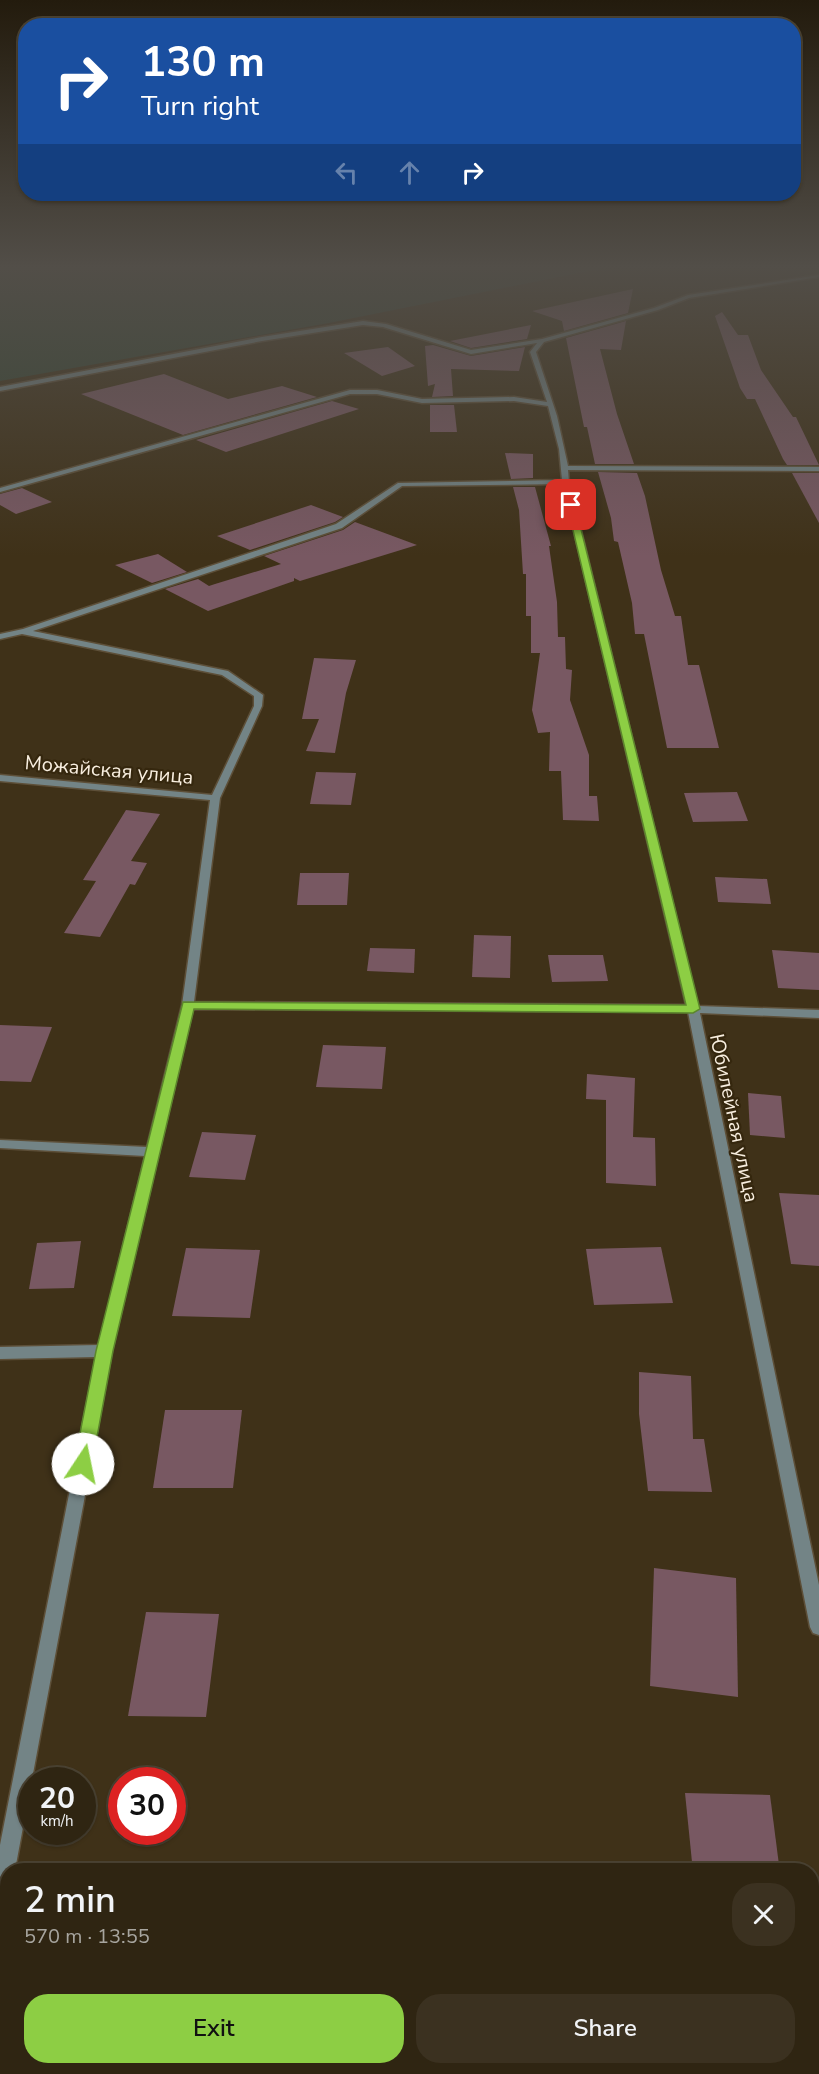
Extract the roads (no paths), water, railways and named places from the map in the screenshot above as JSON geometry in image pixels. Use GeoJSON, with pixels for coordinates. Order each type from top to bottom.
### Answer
{"type":"FeatureCollection","features":[{"type":"Feature","properties":{"kind":"street"},"geometry":{"type":"LineString","coordinates":[[0,389],[143,362]]}},
{"type":"Feature","properties":{"kind":"street","name":"Юбилейная улица"},"geometry":{"type":"LineString","coordinates":[[536,362],[550,404],[565,468],[566,483],[693,1009],[819,1627]]}},
{"type":"Feature","properties":{"kind":"street"},"geometry":{"type":"LineString","coordinates":[[0,489],[350,392],[377,392],[422,401],[514,399],[550,404]]}},
{"type":"Feature","properties":{"kind":"street"},"geometry":{"type":"LineString","coordinates":[[565,468],[819,469]]}},
{"type":"Feature","properties":{"kind":"street"},"geometry":{"type":"LineString","coordinates":[[0,637],[22,632],[339,526],[400,484],[566,483]]}},
{"type":"Feature","properties":{"kind":"street"},"geometry":{"type":"LineString","coordinates":[[6,1863],[105,1351],[188,1005],[215,798],[258,706],[259,695],[225,673],[22,632]]}},
{"type":"Feature","properties":{"kind":"street","name":"Можайская улица"},"geometry":{"type":"LineString","coordinates":[[0,778],[215,798]]}},
{"type":"Feature","properties":{"kind":"street"},"geometry":{"type":"LineString","coordinates":[[188,1005],[693,1009],[819,1014]]}},
{"type":"Feature","properties":{"kind":"street"},"geometry":{"type":"LineString","coordinates":[[0,1143],[151,1152]]}},
{"type":"Feature","properties":{"kind":"street"},"geometry":{"type":"LineString","coordinates":[[0,1353],[105,1351]]}}]}
